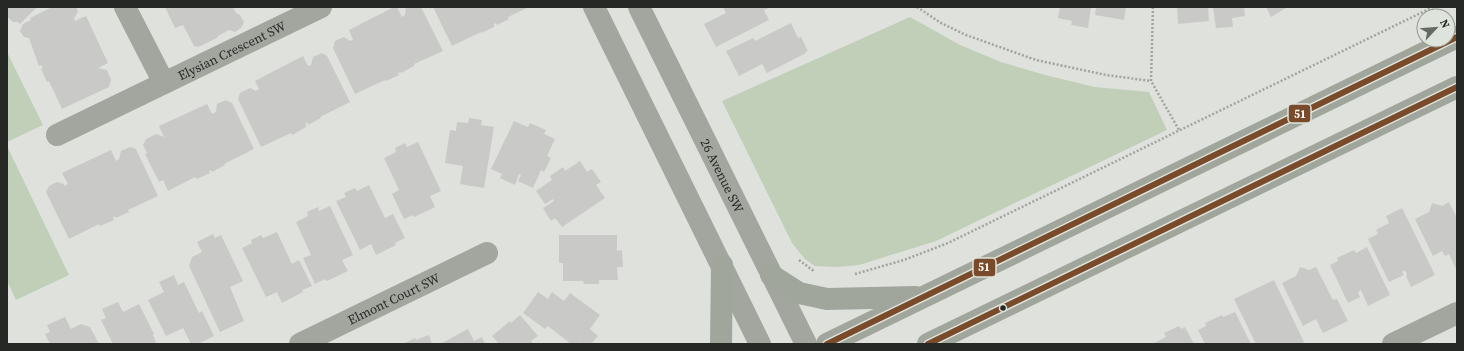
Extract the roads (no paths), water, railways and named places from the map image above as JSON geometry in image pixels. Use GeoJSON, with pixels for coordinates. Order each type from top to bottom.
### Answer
{"type":"FeatureCollection","features":[{"type":"Feature","properties":{"kind":"main road"},"geometry":{"type":"LineString","coordinates":[[827,344],[1457,37]]}},
{"type":"Feature","properties":{"kind":"main road"},"geometry":{"type":"LineString","coordinates":[[928,344],[1457,87]]}},
{"type":"Feature","properties":{"kind":"main road"},"geometry":{"type":"LineString","coordinates":[[721,344],[722,265]]}},
{"type":"Feature","properties":{"kind":"main road"},"geometry":{"type":"LineString","coordinates":[[771,275],[799,293],[827,299],[926,296]]}},
{"type":"Feature","properties":{"kind":"street","name":"Elysian Crescent SW"},"geometry":{"type":"LineString","coordinates":[[125,7],[164,83]]}},
{"type":"Feature","properties":{"kind":"street","name":"Elysian Crescent SW"},"geometry":{"type":"LineString","coordinates":[[57,135],[322,7]]}},
{"type":"Feature","properties":{"kind":"street"},"geometry":{"type":"LineString","coordinates":[[594,7],[760,344]]}},
{"type":"Feature","properties":{"kind":"street","name":"26 Avenue SW"},"geometry":{"type":"LineString","coordinates":[[639,7],[806,344]]}},
{"type":"Feature","properties":{"kind":"street","name":"Elmont Court SW"},"geometry":{"type":"LineString","coordinates":[[300,344],[487,254]]}},
{"type":"Feature","properties":{"kind":"street"},"geometry":{"type":"LineString","coordinates":[[1393,344],[1457,313]]}}]}
